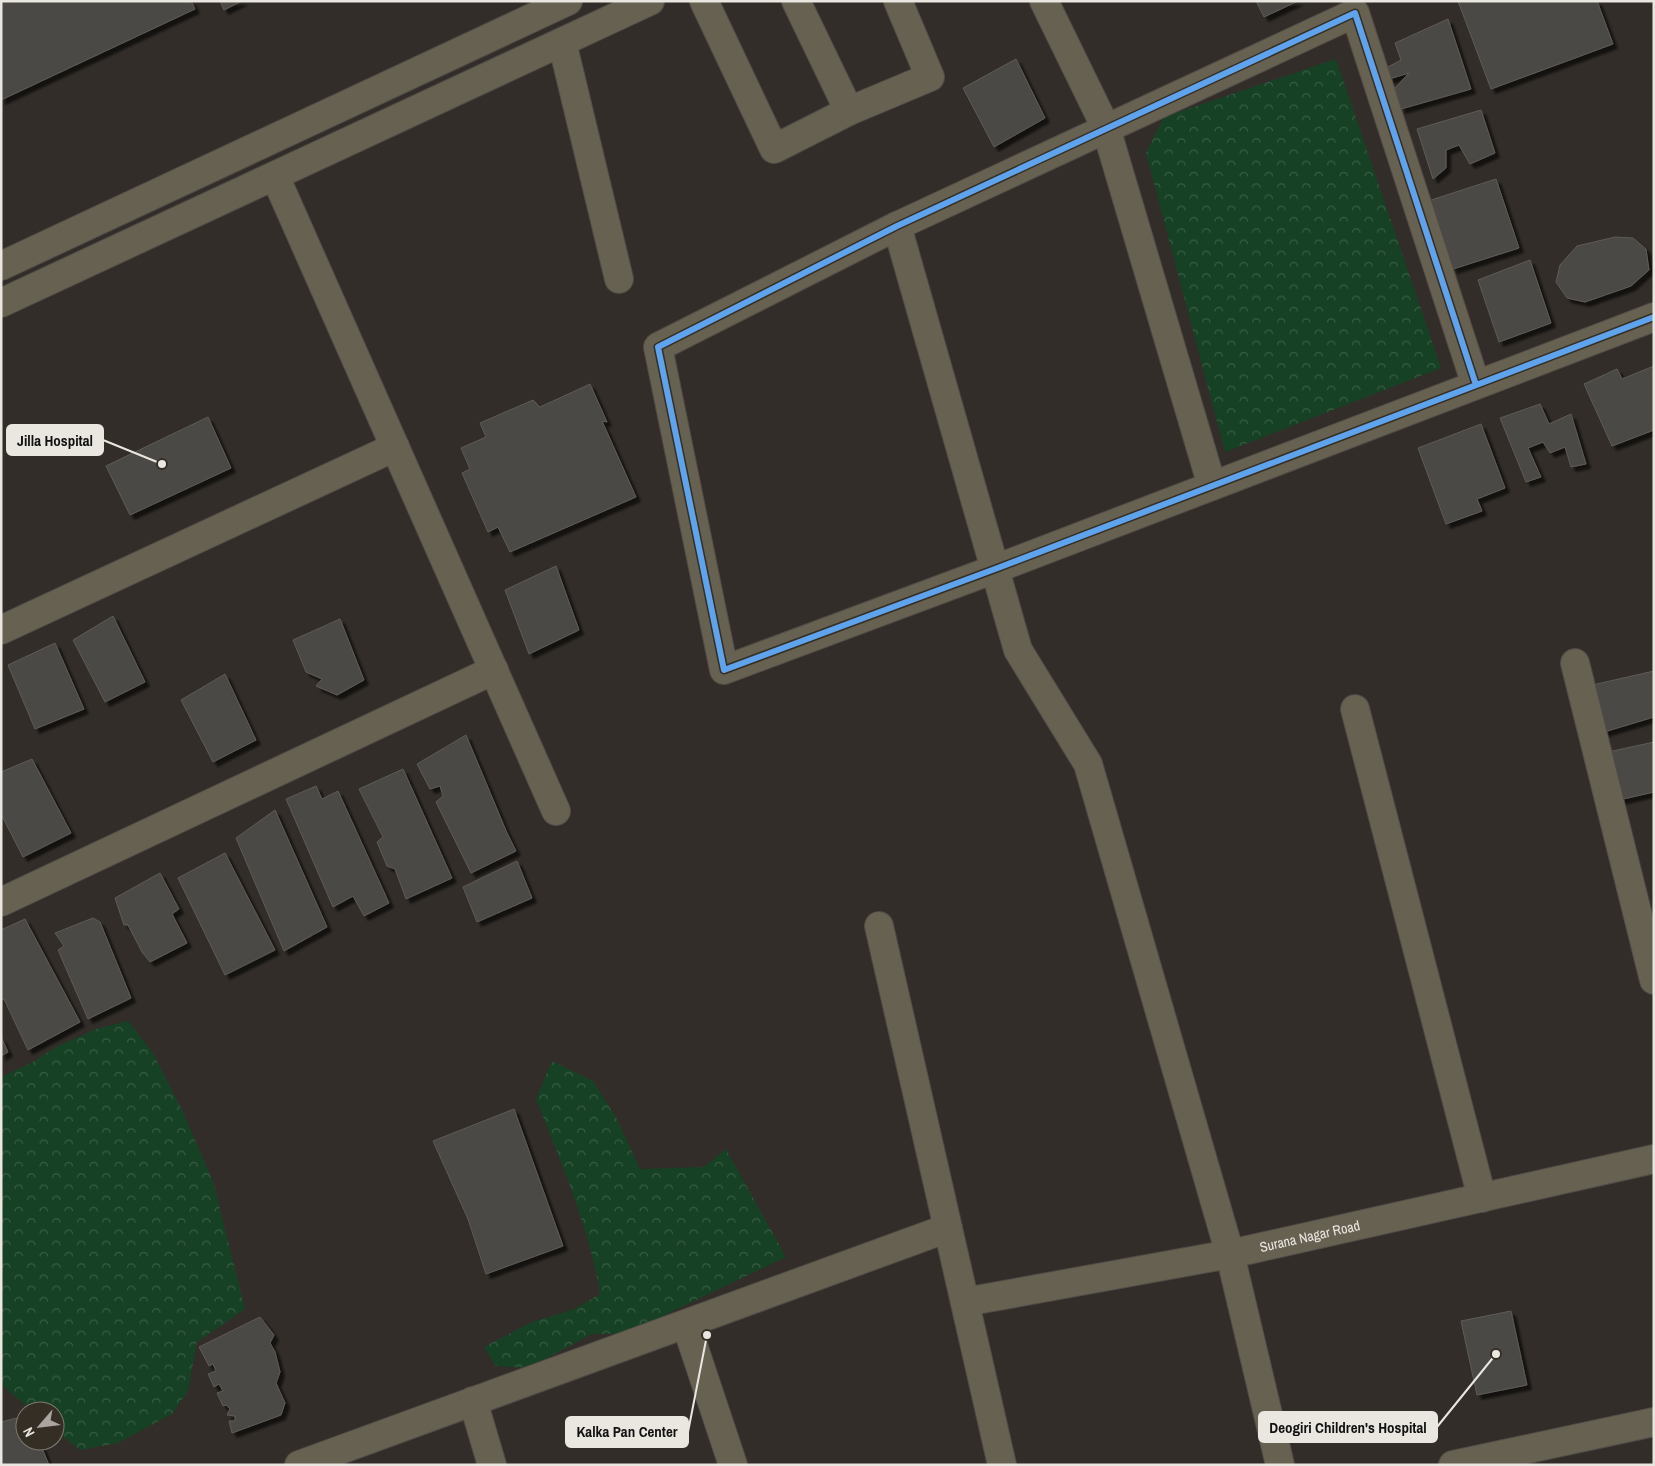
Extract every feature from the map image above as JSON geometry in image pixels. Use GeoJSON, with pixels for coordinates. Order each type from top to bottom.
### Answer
{"type":"FeatureCollection","features":[{"type":"Feature","properties":{"kind":"street"},"geometry":{"type":"LineString","coordinates":[[1,266],[529,10],[568,1]]}},
{"type":"Feature","properties":{"kind":"street"},"geometry":{"type":"LineString","coordinates":[[580,1],[590,29]]}},
{"type":"Feature","properties":{"kind":"street"},"geometry":{"type":"LineString","coordinates":[[1,303],[650,1]]}},
{"type":"Feature","properties":{"kind":"street"},"geometry":{"type":"LineString","coordinates":[[704,1],[774,149],[850,111],[930,77],[898,1]]}},
{"type":"Feature","properties":{"kind":"street"},"geometry":{"type":"LineString","coordinates":[[796,1],[850,111]]}},
{"type":"Feature","properties":{"kind":"street"},"geometry":{"type":"LineString","coordinates":[[1044,1],[1106,128],[1212,486]]}},
{"type":"Feature","properties":{"kind":"street"},"geometry":{"type":"LineString","coordinates":[[529,10],[553,46],[619,278]]}},
{"type":"Feature","properties":{"kind":"street"},"geometry":{"type":"LineString","coordinates":[[1476,385],[1356,13],[897,226],[658,346],[724,670],[995,569],[1654,317]]}},
{"type":"Feature","properties":{"kind":"street"},"geometry":{"type":"LineString","coordinates":[[275,176],[556,811]]}},
{"type":"Feature","properties":{"kind":"street"},"geometry":{"type":"LineString","coordinates":[[897,226],[1018,650],[1088,764],[1230,1254],[1280,1465]]}},
{"type":"Feature","properties":{"kind":"street"},"geometry":{"type":"LineString","coordinates":[[1,630],[395,447]]}},
{"type":"Feature","properties":{"kind":"street"},"geometry":{"type":"LineString","coordinates":[[1575,663],[1654,980]]}},
{"type":"Feature","properties":{"kind":"street"},"geometry":{"type":"LineString","coordinates":[[1,902],[494,670]]}},
{"type":"Feature","properties":{"kind":"street"},"geometry":{"type":"LineString","coordinates":[[1355,709],[1482,1198]]}},
{"type":"Feature","properties":{"kind":"street"},"geometry":{"type":"LineString","coordinates":[[879,926],[1002,1465]]}},
{"type":"Feature","properties":{"kind":"street","name":"Surana Nagar Road"},"geometry":{"type":"LineString","coordinates":[[965,1302],[1230,1254],[1654,1159]]}},
{"type":"Feature","properties":{"kind":"street"},"geometry":{"type":"LineString","coordinates":[[299,1465],[948,1228]]}},
{"type":"Feature","properties":{"kind":"street"},"geometry":{"type":"LineString","coordinates":[[686,1324],[733,1465]]}},
{"type":"Feature","properties":{"kind":"street"},"geometry":{"type":"LineString","coordinates":[[473,1401],[492,1465]]}},
{"type":"Feature","properties":{"kind":"street"},"geometry":{"type":"LineString","coordinates":[[1453,1465],[1654,1422]]}},
{"type":"Feature","properties":{"kind":"green space"},"geometry":{"type":"Polygon","coordinates":[[[1336,59],[1441,368],[1225,452],[1146,153],[1164,117],[1336,59]]]}},
{"type":"Feature","properties":{"kind":"green space"},"geometry":{"type":"Polygon","coordinates":[[[128,1021],[153,1053],[182,1110],[213,1181],[245,1309],[197,1342],[188,1391],[172,1414],[118,1443],[80,1450],[65,1438],[65,1401],[21,1401],[1,1384],[1,1077],[33,1062],[56,1047],[96,1029],[128,1021]]]}},
{"type":"Feature","properties":{"kind":"green space"},"geometry":{"type":"Polygon","coordinates":[[[552,1061],[593,1081],[617,1119],[640,1169],[704,1167],[726,1149],[786,1257],[625,1334],[592,1334],[528,1368],[496,1366],[484,1347],[532,1322],[574,1309],[600,1294],[582,1220],[536,1099],[552,1061]]]}},
{"type":"Feature","properties":{"kind":"building"},"geometry":{"type":"Polygon","coordinates":[[[1,1],[191,1],[195,9],[1,100],[1,1]]]}},
{"type":"Feature","properties":{"kind":"building"},"geometry":{"type":"Polygon","coordinates":[[[220,1],[242,1],[224,10],[220,1]]]}},
{"type":"Feature","properties":{"kind":"building"},"geometry":{"type":"Polygon","coordinates":[[[1256,1],[1298,1],[1264,17],[1256,1]]]}},
{"type":"Feature","properties":{"kind":"building"},"geometry":{"type":"Polygon","coordinates":[[[1458,1],[1597,1],[1613,44],[1491,89],[1458,1]]]}},
{"type":"Feature","properties":{"kind":"building"},"geometry":{"type":"Polygon","coordinates":[[[1448,19],[1471,89],[1401,109],[1395,88],[1409,73],[1389,79],[1386,68],[1401,60],[1395,43],[1448,19]]]}},
{"type":"Feature","properties":{"kind":"building"},"geometry":{"type":"Polygon","coordinates":[[[1016,59],[1045,118],[994,147],[963,88],[1016,59]]]}},
{"type":"Feature","properties":{"kind":"building"},"geometry":{"type":"Polygon","coordinates":[[[1481,110],[1495,153],[1470,164],[1459,145],[1446,150],[1446,168],[1433,179],[1417,129],[1481,110]]]}},
{"type":"Feature","properties":{"kind":"building"},"geometry":{"type":"Polygon","coordinates":[[[1496,179],[1519,248],[1453,269],[1425,202],[1496,179]]]}},
{"type":"Feature","properties":{"kind":"building"},"geometry":{"type":"Polygon","coordinates":[[[1615,237],[1633,238],[1646,249],[1649,270],[1631,286],[1585,302],[1567,298],[1556,282],[1560,265],[1577,246],[1615,237]]]}},
{"type":"Feature","properties":{"kind":"building"},"geometry":{"type":"Polygon","coordinates":[[[1530,260],[1551,323],[1499,342],[1478,280],[1530,260]]]}},
{"type":"Feature","properties":{"kind":"building"},"geometry":{"type":"Polygon","coordinates":[[[1654,366],[1654,430],[1612,446],[1584,384],[1617,369],[1622,379],[1654,366]]]}},
{"type":"Feature","properties":{"kind":"building"},"geometry":{"type":"Polygon","coordinates":[[[590,384],[607,422],[602,421],[636,497],[510,552],[498,527],[488,532],[462,473],[470,469],[461,448],[486,437],[480,423],[533,400],[540,407],[590,384]]]}},
{"type":"Feature","properties":{"kind":"building"},"geometry":{"type":"Polygon","coordinates":[[[1540,404],[1549,424],[1571,414],[1586,464],[1571,467],[1565,447],[1550,453],[1543,442],[1528,448],[1541,477],[1526,482],[1500,418],[1540,404]]]}},
{"type":"Feature","properties":{"kind":"building"},"geometry":{"type":"Polygon","coordinates":[[[208,417],[231,468],[130,515],[106,466],[208,417]]]}},
{"type":"Feature","properties":{"kind":"building"},"geometry":{"type":"Polygon","coordinates":[[[1481,424],[1505,488],[1477,499],[1482,511],[1446,524],[1418,448],[1481,424]]]}},
{"type":"Feature","properties":{"kind":"building"},"geometry":{"type":"Polygon","coordinates":[[[556,566],[579,630],[529,654],[505,590],[556,566]]]}},
{"type":"Feature","properties":{"kind":"building"},"geometry":{"type":"Polygon","coordinates":[[[113,616],[145,682],[105,702],[73,640],[113,616]]]}},
{"type":"Feature","properties":{"kind":"building"},"geometry":{"type":"Polygon","coordinates":[[[340,619],[364,680],[337,695],[316,686],[322,679],[306,672],[293,640],[340,619]]]}},
{"type":"Feature","properties":{"kind":"building"},"geometry":{"type":"Polygon","coordinates":[[[55,643],[84,709],[35,729],[8,665],[55,643]]]}},
{"type":"Feature","properties":{"kind":"building"},"geometry":{"type":"Polygon","coordinates":[[[1654,671],[1654,717],[1604,732],[1588,686],[1654,671]]]}},
{"type":"Feature","properties":{"kind":"building"},"geometry":{"type":"Polygon","coordinates":[[[225,674],[256,740],[213,762],[181,700],[225,674]]]}},
{"type":"Feature","properties":{"kind":"building"},"geometry":{"type":"Polygon","coordinates":[[[466,735],[516,851],[471,873],[436,802],[443,796],[440,786],[430,789],[417,764],[466,735]]]}},
{"type":"Feature","properties":{"kind":"building"},"geometry":{"type":"Polygon","coordinates":[[[1654,742],[1654,792],[1619,800],[1608,752],[1654,742]]]}},
{"type":"Feature","properties":{"kind":"building"},"geometry":{"type":"Polygon","coordinates":[[[32,759],[71,833],[23,857],[1,814],[1,772],[32,759]]]}},
{"type":"Feature","properties":{"kind":"building"},"geometry":{"type":"Polygon","coordinates":[[[403,769],[452,878],[406,899],[395,869],[387,866],[377,842],[383,837],[359,789],[403,769]]]}},
{"type":"Feature","properties":{"kind":"building"},"geometry":{"type":"Polygon","coordinates":[[[316,786],[322,799],[338,791],[389,903],[364,916],[353,896],[333,907],[286,799],[316,786]]]}},
{"type":"Feature","properties":{"kind":"building"},"geometry":{"type":"Polygon","coordinates":[[[275,810],[327,927],[284,951],[236,838],[275,810]]]}},
{"type":"Feature","properties":{"kind":"building"},"geometry":{"type":"Polygon","coordinates":[[[225,853],[275,950],[225,975],[178,878],[225,853]]]}},
{"type":"Feature","properties":{"kind":"building"},"geometry":{"type":"Polygon","coordinates":[[[517,861],[532,898],[477,922],[463,887],[517,861]]]}},
{"type":"Feature","properties":{"kind":"building"},"geometry":{"type":"Polygon","coordinates":[[[160,873],[179,909],[172,914],[187,943],[150,962],[142,952],[128,925],[124,925],[115,898],[160,873]]]}},
{"type":"Feature","properties":{"kind":"building"},"geometry":{"type":"Polygon","coordinates":[[[93,918],[100,922],[131,998],[88,1019],[58,950],[64,946],[55,933],[93,918]]]}},
{"type":"Feature","properties":{"kind":"building"},"geometry":{"type":"Polygon","coordinates":[[[25,919],[80,1022],[28,1050],[4,999],[1,1000],[1,930],[25,919]]]}},
{"type":"Feature","properties":{"kind":"building"},"geometry":{"type":"Polygon","coordinates":[[[1,1037],[8,1052],[1,1056],[1,1037]]]}},
{"type":"Feature","properties":{"kind":"building"},"geometry":{"type":"Polygon","coordinates":[[[514,1109],[563,1246],[486,1274],[468,1219],[433,1141],[514,1109]]]}},
{"type":"Feature","properties":{"kind":"building"},"geometry":{"type":"Polygon","coordinates":[[[1511,1311],[1527,1385],[1477,1395],[1461,1321],[1511,1311]]]}},
{"type":"Feature","properties":{"kind":"building"},"geometry":{"type":"Polygon","coordinates":[[[260,1317],[274,1335],[270,1343],[275,1352],[280,1372],[276,1383],[285,1403],[281,1415],[232,1433],[229,1421],[235,1421],[235,1416],[227,1415],[230,1409],[226,1405],[223,1406],[217,1393],[223,1391],[219,1384],[214,1387],[208,1374],[216,1371],[213,1364],[209,1366],[199,1347],[260,1317]]]}},
{"type":"Feature","properties":{"kind":"building"},"geometry":{"type":"Polygon","coordinates":[[[15,1418],[15,1451],[43,1451],[49,1465],[1,1465],[1,1422],[15,1418]]]}},
{"type":"Feature","properties":{"kind":"cycle path"},"geometry":{"type":"LineString","coordinates":[[1476,385],[1355,13],[897,226],[658,347],[724,670],[995,569],[1654,317]]}},
{"type":"Feature","properties":{"kind":"place","name":"Jilla Hospital"},"geometry":{"type":"Point","coordinates":[162,464]}},
{"type":"Feature","properties":{"kind":"place","name":"Kalka Pan Center"},"geometry":{"type":"Point","coordinates":[707,1335]}},
{"type":"Feature","properties":{"kind":"place","name":"Deogiri Children's Hospital"},"geometry":{"type":"Point","coordinates":[1496,1354]}}]}
